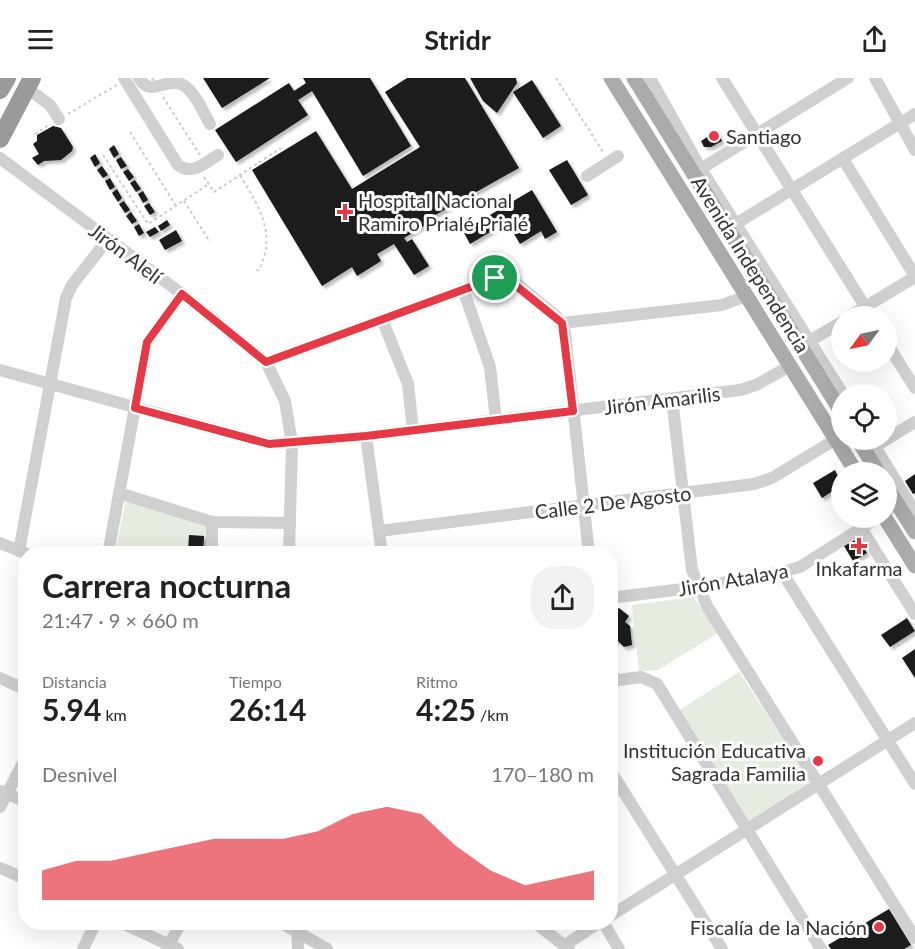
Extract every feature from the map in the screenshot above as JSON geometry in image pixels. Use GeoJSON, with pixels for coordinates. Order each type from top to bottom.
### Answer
{"type":"FeatureCollection","features":[{"type":"Feature","properties":{"kind":"highway"},"geometry":{"type":"LineString","coordinates":[[0,90],[7,78]]}},
{"type":"Feature","properties":{"kind":"highway"},"geometry":{"type":"LineString","coordinates":[[0,139],[30,83]]}},
{"type":"Feature","properties":{"kind":"main road","name":"Avenida Independencia"},"geometry":{"type":"LineString","coordinates":[[611,78],[831,431]]}},
{"type":"Feature","properties":{"kind":"main road","name":"Avenida Independencia"},"geometry":{"type":"LineString","coordinates":[[634,78],[697,171],[805,344],[831,392]]}},
{"type":"Feature","properties":{"kind":"main road"},"geometry":{"type":"LineString","coordinates":[[897,510],[913,521]]}},
{"type":"Feature","properties":{"kind":"main road"},"geometry":{"type":"LineString","coordinates":[[891,528],[915,566]]}},
{"type":"Feature","properties":{"kind":"street"},"geometry":{"type":"LineString","coordinates":[[139,78],[143,85],[152,88],[178,83],[190,90],[210,124]]}},
{"type":"Feature","properties":{"kind":"street","name":"Avenida Independencia"},"geometry":{"type":"LineString","coordinates":[[650,78],[697,171]]}},
{"type":"Feature","properties":{"kind":"street"},"geometry":{"type":"LineString","coordinates":[[722,78],[864,306]]}},
{"type":"Feature","properties":{"kind":"street"},"geometry":{"type":"LineString","coordinates":[[875,78],[915,150]]}},
{"type":"Feature","properties":{"kind":"street"},"geometry":{"type":"LineString","coordinates":[[697,171],[843,79]]}},
{"type":"Feature","properties":{"kind":"street"},"geometry":{"type":"LineString","coordinates":[[120,81],[178,165],[185,170],[202,165],[218,155]]}},
{"type":"Feature","properties":{"kind":"street"},"geometry":{"type":"LineString","coordinates":[[30,83],[59,119]]}},
{"type":"Feature","properties":{"kind":"street"},"geometry":{"type":"LineString","coordinates":[[732,227],[915,114]]}},
{"type":"Feature","properties":{"kind":"street","name":"Jirón Alelí"},"geometry":{"type":"LineString","coordinates":[[0,158],[182,294],[266,362],[285,401],[292,443],[289,546]]}},
{"type":"Feature","properties":{"kind":"street"},"geometry":{"type":"LineString","coordinates":[[587,176],[614,158]]}},
{"type":"Feature","properties":{"kind":"street"},"geometry":{"type":"LineString","coordinates":[[843,159],[915,276],[876,306]]}},
{"type":"Feature","properties":{"kind":"street"},"geometry":{"type":"LineString","coordinates":[[24,546],[66,298],[72,285],[108,239]]}},
{"type":"Feature","properties":{"kind":"street"},"geometry":{"type":"LineString","coordinates":[[266,362],[504,276],[562,323],[588,546]]}},
{"type":"Feature","properties":{"kind":"street"},"geometry":{"type":"LineString","coordinates":[[463,289],[490,367],[496,420]]}},
{"type":"Feature","properties":{"kind":"street"},"geometry":{"type":"LineString","coordinates":[[109,546],[147,342],[182,294]]}},
{"type":"Feature","properties":{"kind":"street"},"geometry":{"type":"LineString","coordinates":[[562,323],[722,305],[746,296]]}},
{"type":"Feature","properties":{"kind":"street"},"geometry":{"type":"LineString","coordinates":[[382,319],[408,384],[413,430]]}},
{"type":"Feature","properties":{"kind":"street"},"geometry":{"type":"LineString","coordinates":[[805,344],[831,329]]}},
{"type":"Feature","properties":{"kind":"street","name":"Avenida Independencia"},"geometry":{"type":"LineString","coordinates":[[805,344],[835,384]]}},
{"type":"Feature","properties":{"kind":"street"},"geometry":{"type":"LineString","coordinates":[[897,359],[915,388]]}},
{"type":"Feature","properties":{"kind":"street","name":"Jirón Amarilis"},"geometry":{"type":"LineString","coordinates":[[0,370],[269,444],[366,436],[740,390],[756,385],[790,366]]}},
{"type":"Feature","properties":{"kind":"street"},"geometry":{"type":"LineString","coordinates":[[672,399],[692,570],[707,606],[915,938]]}},
{"type":"Feature","properties":{"kind":"street"},"geometry":{"type":"LineString","coordinates":[[897,430],[915,422]]}},
{"type":"Feature","properties":{"kind":"street"},"geometry":{"type":"LineString","coordinates":[[366,436],[381,546]]}},
{"type":"Feature","properties":{"kind":"street","name":"Calle 2 De Agosto"},"geometry":{"type":"LineString","coordinates":[[379,531],[754,484],[772,478],[831,442]]}},
{"type":"Feature","properties":{"kind":"street"},"geometry":{"type":"LineString","coordinates":[[871,450],[913,521]]}},
{"type":"Feature","properties":{"kind":"street"},"geometry":{"type":"LineString","coordinates":[[119,493],[212,522],[290,523]]}},
{"type":"Feature","properties":{"kind":"street"},"geometry":{"type":"LineString","coordinates":[[212,522],[212,546]]}},
{"type":"Feature","properties":{"kind":"street"},"geometry":{"type":"LineString","coordinates":[[861,528],[915,614]]}},
{"type":"Feature","properties":{"kind":"street","name":"Jirón Atalaya"},"geometry":{"type":"LineString","coordinates":[[618,597],[699,587],[800,567],[861,528]]}},
{"type":"Feature","properties":{"kind":"street"},"geometry":{"type":"LineString","coordinates":[[0,543],[18,550]]}},
{"type":"Feature","properties":{"kind":"street"},"geometry":{"type":"LineString","coordinates":[[782,572],[915,784]]}},
{"type":"Feature","properties":{"kind":"street"},"geometry":{"type":"LineString","coordinates":[[618,680],[641,677],[652,680],[820,949]]}},
{"type":"Feature","properties":{"kind":"street"},"geometry":{"type":"LineString","coordinates":[[0,678],[18,686]]}},
{"type":"Feature","properties":{"kind":"street"},"geometry":{"type":"LineString","coordinates":[[618,911],[915,723]]}},
{"type":"Feature","properties":{"kind":"street"},"geometry":{"type":"LineString","coordinates":[[0,807],[3,792],[18,769]]}},
{"type":"Feature","properties":{"kind":"street"},"geometry":{"type":"LineString","coordinates":[[618,783],[722,949]]}},
{"type":"Feature","properties":{"kind":"street"},"geometry":{"type":"LineString","coordinates":[[3,792],[18,799]]}},
{"type":"Feature","properties":{"kind":"street"},"geometry":{"type":"LineString","coordinates":[[0,868],[18,876]]}},
{"type":"Feature","properties":{"kind":"street"},"geometry":{"type":"LineString","coordinates":[[83,949],[92,930]]}},
{"type":"Feature","properties":{"kind":"street"},"geometry":{"type":"LineString","coordinates":[[136,930],[172,948],[179,930]]}},
{"type":"Feature","properties":{"kind":"street"},"geometry":{"type":"LineString","coordinates":[[297,930],[298,949]]}},
{"type":"Feature","properties":{"kind":"street"},"geometry":{"type":"LineString","coordinates":[[301,930],[327,949]]}},
{"type":"Feature","properties":{"kind":"street"},"geometry":{"type":"LineString","coordinates":[[545,930],[567,947],[591,930]]}},
{"type":"Feature","properties":{"kind":"street"},"geometry":{"type":"LineString","coordinates":[[607,930],[619,949]]}},
{"type":"Feature","properties":{"kind":"path"},"geometry":{"type":"LineString","coordinates":[[152,78],[202,165],[214,192],[281,148]]}},
{"type":"Feature","properties":{"kind":"path"},"geometry":{"type":"LineString","coordinates":[[556,78],[614,158]]}},
{"type":"Feature","properties":{"kind":"path"},"geometry":{"type":"LineString","coordinates":[[34,134],[120,81]]}},
{"type":"Feature","properties":{"kind":"path"},"geometry":{"type":"LineString","coordinates":[[130,132],[176,206]]}},
{"type":"Feature","properties":{"kind":"path"},"geometry":{"type":"LineString","coordinates":[[103,155],[148,224],[209,184]]}},
{"type":"Feature","properties":{"kind":"path"},"geometry":{"type":"LineString","coordinates":[[240,175],[264,213],[268,231],[265,257],[259,270],[254,271]]}},
{"type":"Feature","properties":{"kind":"path"},"geometry":{"type":"LineString","coordinates":[[184,201],[210,242]]}},
{"type":"Feature","properties":{"kind":"shaded area"},"geometry":{"type":"Polygon","coordinates":[[[126,499],[207,527],[207,546],[117,546],[126,499]]]}},
{"type":"Feature","properties":{"kind":"shaded area"},"geometry":{"type":"Polygon","coordinates":[[[694,597],[718,633],[658,670],[639,671],[632,605],[694,597]]]}},
{"type":"Feature","properties":{"kind":"shaded area"},"geometry":{"type":"Polygon","coordinates":[[[739,672],[811,781],[747,824],[678,711],[739,672]]]}},
{"type":"Feature","properties":{"kind":"building"},"geometry":{"type":"Polygon","coordinates":[[[203,78],[270,78],[222,108],[203,78]]]}},
{"type":"Feature","properties":{"kind":"building"},"geometry":{"type":"Polygon","coordinates":[[[303,78],[370,78],[411,146],[363,176],[312,91],[298,100],[308,115],[236,162],[215,130],[289,83],[294,91],[306,83],[303,78]]]}},
{"type":"Feature","properties":{"kind":"building"},"geometry":{"type":"Polygon","coordinates":[[[407,78],[465,78],[519,168],[430,218],[432,221],[404,238],[407,242],[412,239],[429,266],[414,275],[394,244],[377,254],[381,261],[357,276],[352,267],[322,286],[252,170],[316,131],[352,189],[420,147],[385,92],[407,78]]]}},
{"type":"Feature","properties":{"kind":"building"},"geometry":{"type":"Polygon","coordinates":[[[470,78],[516,78],[517,83],[497,113],[483,101],[470,78]]]}},
{"type":"Feature","properties":{"kind":"building"},"geometry":{"type":"Polygon","coordinates":[[[532,80],[561,126],[543,138],[513,92],[532,80]]]}},
{"type":"Feature","properties":{"kind":"building"},"geometry":{"type":"Polygon","coordinates":[[[53,126],[61,128],[73,147],[72,151],[61,160],[44,161],[38,165],[32,158],[39,154],[33,144],[37,141],[37,135],[53,126]]]}},
{"type":"Feature","properties":{"kind":"building","name":"Santiago"},"geometry":{"type":"Polygon","coordinates":[[[717,131],[722,141],[711,147],[704,147],[701,141],[717,131]]]}},
{"type":"Feature","properties":{"kind":"building"},"geometry":{"type":"Polygon","coordinates":[[[114,145],[119,154],[114,158],[109,149],[114,145]]]}},
{"type":"Feature","properties":{"kind":"building"},"geometry":{"type":"Polygon","coordinates":[[[95,154],[100,163],[95,167],[90,158],[95,154]]]}},
{"type":"Feature","properties":{"kind":"building"},"geometry":{"type":"Polygon","coordinates":[[[121,157],[127,166],[121,169],[116,160],[121,157]]]}},
{"type":"Feature","properties":{"kind":"building"},"geometry":{"type":"Polygon","coordinates":[[[567,160],[588,195],[571,205],[549,170],[567,160]]]}},
{"type":"Feature","properties":{"kind":"building"},"geometry":{"type":"Polygon","coordinates":[[[102,166],[108,175],[103,178],[97,170],[102,166]]]}},
{"type":"Feature","properties":{"kind":"building"},"geometry":{"type":"Polygon","coordinates":[[[128,169],[134,177],[129,181],[123,172],[128,169]]]}},
{"type":"Feature","properties":{"kind":"building"},"geometry":{"type":"Polygon","coordinates":[[[110,178],[115,187],[110,190],[105,181],[110,178]]]}},
{"type":"Feature","properties":{"kind":"building"},"geometry":{"type":"Polygon","coordinates":[[[135,180],[141,189],[136,192],[130,183],[135,180]]]}},
{"type":"Feature","properties":{"kind":"building"},"geometry":{"type":"Polygon","coordinates":[[[117,189],[122,198],[118,202],[112,193],[117,189]]]}},
{"type":"Feature","properties":{"kind":"building"},"geometry":{"type":"Polygon","coordinates":[[[532,190],[557,232],[545,239],[541,231],[520,244],[507,222],[470,244],[463,231],[532,190]]]}},
{"type":"Feature","properties":{"kind":"building"},"geometry":{"type":"Polygon","coordinates":[[[143,191],[148,200],[143,203],[138,194],[143,191]]]}},
{"type":"Feature","properties":{"kind":"building"},"geometry":{"type":"Polygon","coordinates":[[[124,201],[130,210],[125,213],[119,204],[124,201]]]}},
{"type":"Feature","properties":{"kind":"building"},"geometry":{"type":"Polygon","coordinates":[[[149,203],[155,212],[150,215],[144,206],[149,203]]]}},
{"type":"Feature","properties":{"kind":"building"},"geometry":{"type":"Polygon","coordinates":[[[131,212],[137,221],[132,224],[126,216],[131,212]]]}},
{"type":"Feature","properties":{"kind":"building"},"geometry":{"type":"Polygon","coordinates":[[[167,220],[170,225],[161,231],[158,226],[167,220]]]}},
{"type":"Feature","properties":{"kind":"building"},"geometry":{"type":"Polygon","coordinates":[[[139,224],[144,233],[139,236],[134,227],[139,224]]]}},
{"type":"Feature","properties":{"kind":"building"},"geometry":{"type":"Polygon","coordinates":[[[155,227],[159,232],[150,237],[146,232],[155,227]]]}},
{"type":"Feature","properties":{"kind":"building"},"geometry":{"type":"Polygon","coordinates":[[[176,230],[182,241],[165,250],[159,240],[176,230]]]}},
{"type":"Feature","properties":{"kind":"building"},"geometry":{"type":"Polygon","coordinates":[[[831,472],[831,492],[822,498],[813,483],[831,472]]]}},
{"type":"Feature","properties":{"kind":"building"},"geometry":{"type":"Polygon","coordinates":[[[915,474],[915,493],[913,494],[905,481],[915,474]]]}},
{"type":"Feature","properties":{"kind":"building"},"geometry":{"type":"Polygon","coordinates":[[[189,535],[204,536],[203,546],[188,546],[189,535]]]}},
{"type":"Feature","properties":{"kind":"building"},"geometry":{"type":"Polygon","coordinates":[[[855,540],[859,541],[867,553],[853,561],[844,546],[855,540]]]}},
{"type":"Feature","properties":{"kind":"building"},"geometry":{"type":"Polygon","coordinates":[[[618,609],[629,616],[625,622],[630,626],[632,645],[624,647],[618,641],[618,609]]]}},
{"type":"Feature","properties":{"kind":"building"},"geometry":{"type":"Polygon","coordinates":[[[907,618],[915,631],[890,647],[881,635],[907,618]]]}},
{"type":"Feature","properties":{"kind":"building"},"geometry":{"type":"Polygon","coordinates":[[[915,649],[915,678],[902,658],[915,649]]]}},
{"type":"Feature","properties":{"kind":"building","name":"Fiscalía de la Nación"},"geometry":{"type":"Polygon","coordinates":[[[889,909],[911,945],[904,949],[831,949],[828,945],[889,909]]]}},
{"type":"Feature","properties":{"kind":"place","name":"Santiago"},"geometry":{"type":"Point","coordinates":[714,136]}},
{"type":"Feature","properties":{"kind":"place","name":"Hospital Nacional Ramiro Prialé Prialé"},"geometry":{"type":"Point","coordinates":[345,212]}},
{"type":"Feature","properties":{"kind":"place","name":"Inkafarma"},"geometry":{"type":"Point","coordinates":[859,546]}},
{"type":"Feature","properties":{"kind":"place","name":"Institución Educativa Sagrada Familia"},"geometry":{"type":"Point","coordinates":[818,761]}},
{"type":"Feature","properties":{"kind":"place","name":"Fiscalía de la Nación"},"geometry":{"type":"Point","coordinates":[879,927]}},
{"type":"Feature","properties":{"kind":"route"},"geometry":{"type":"LineString","coordinates":[[504,276],[511,279],[562,323],[565,332],[573,411],[366,436],[269,444],[135,408],[147,342],[152,332],[182,294],[266,362],[495,278],[504,276]]}}]}
